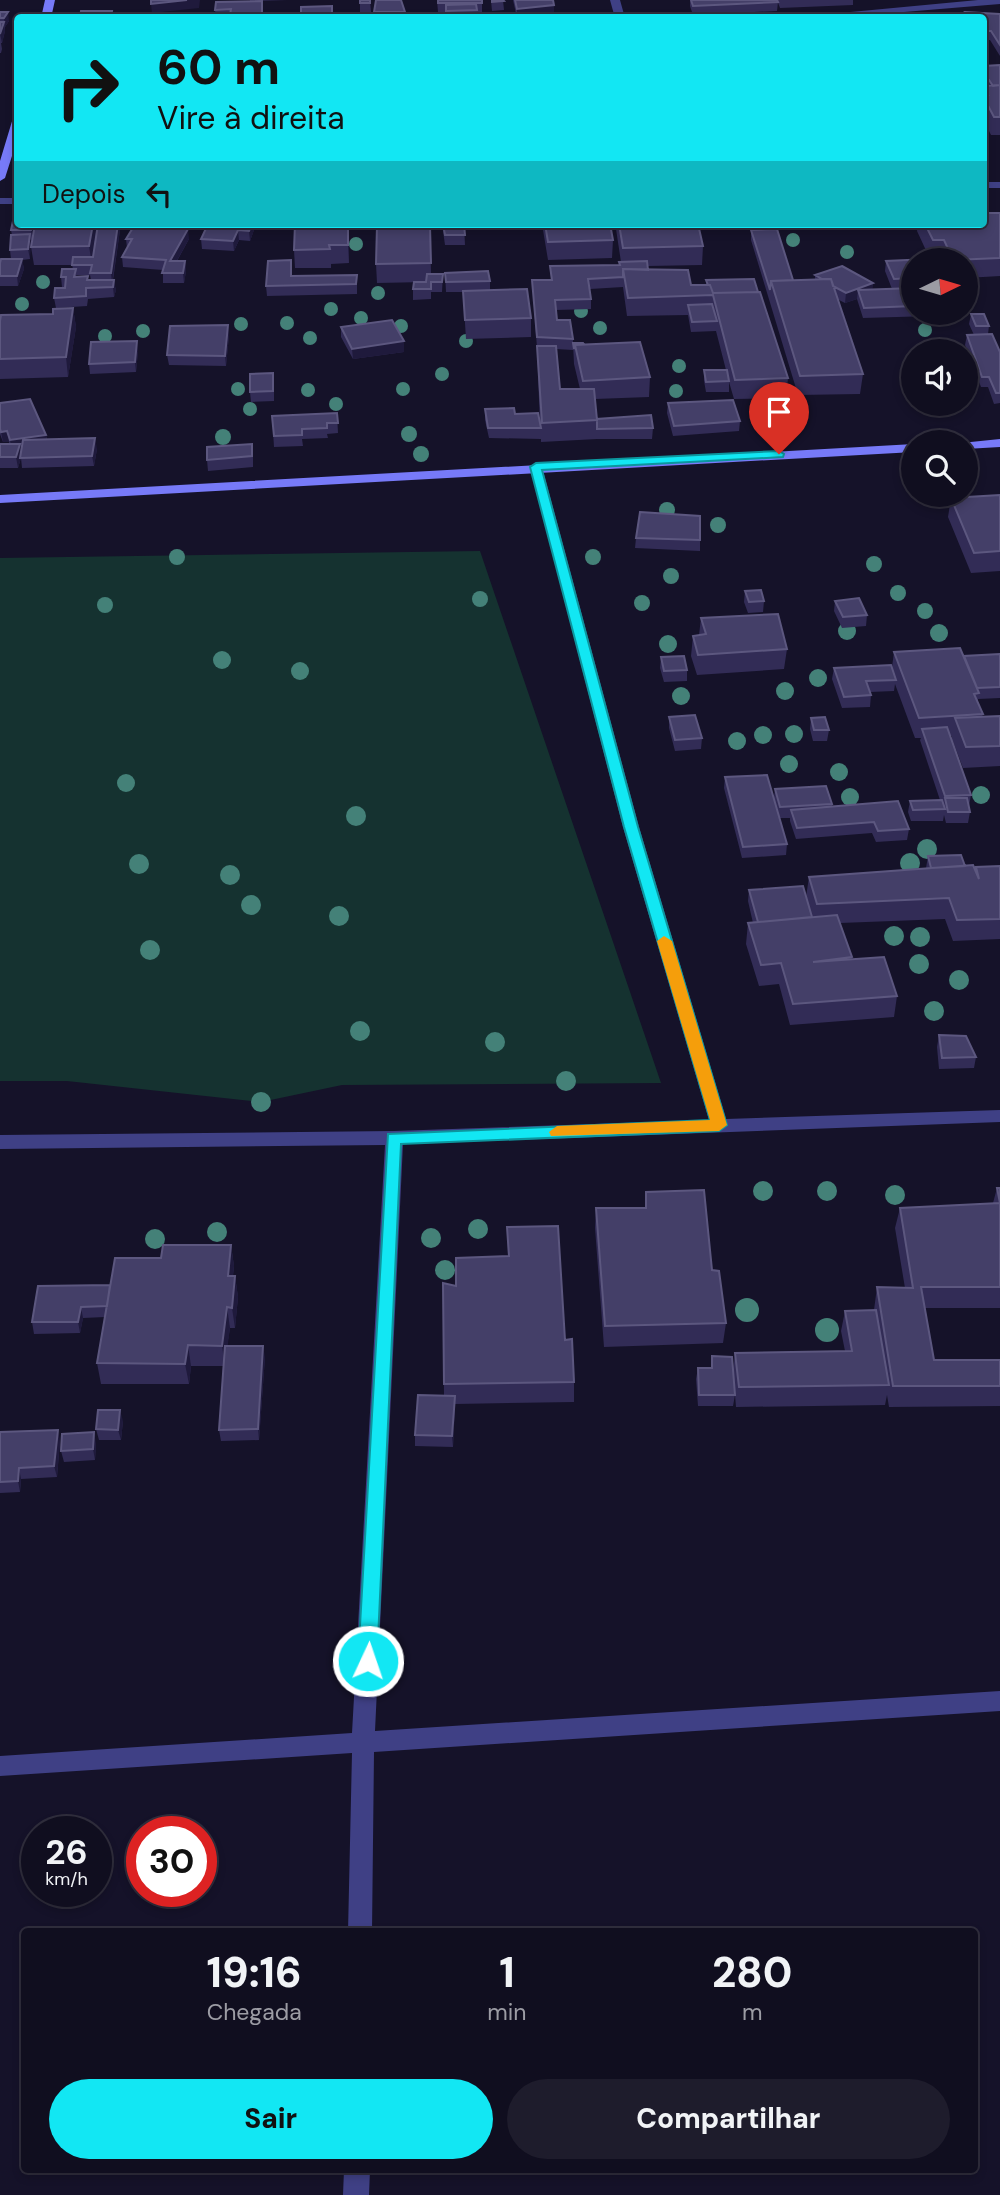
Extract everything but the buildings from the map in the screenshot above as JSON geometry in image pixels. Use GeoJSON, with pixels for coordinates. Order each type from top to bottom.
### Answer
{"type":"FeatureCollection","features":[{"type":"Feature","properties":{"kind":"street"},"geometry":{"type":"LineString","coordinates":[[833,14],[968,1],[1000,1]]}},
{"type":"Feature","properties":{"kind":"street"},"geometry":{"type":"LineString","coordinates":[[0,178],[14,131]]}},
{"type":"Feature","properties":{"kind":"street"},"geometry":{"type":"LineString","coordinates":[[978,444],[1000,443]]}},
{"type":"Feature","properties":{"kind":"street"},"geometry":{"type":"LineString","coordinates":[[0,499],[901,449]]}},
{"type":"Feature","properties":{"kind":"street"},"geometry":{"type":"LineString","coordinates":[[536,467],[631,827],[719,1125]]}},
{"type":"Feature","properties":{"kind":"street"},"geometry":{"type":"LineString","coordinates":[[0,1142],[394,1138],[1000,1116]]}},
{"type":"Feature","properties":{"kind":"street"},"geometry":{"type":"LineString","coordinates":[[360,1928],[363,1744],[394,1138]]}},
{"type":"Feature","properties":{"kind":"street"},"geometry":{"type":"LineString","coordinates":[[0,1766],[1000,1701]]}},
{"type":"Feature","properties":{"kind":"street"},"geometry":{"type":"LineString","coordinates":[[356,2195],[357,2173]]}},
{"type":"Feature","properties":{"kind":"green space"},"geometry":{"type":"Polygon","coordinates":[[[480,551],[661,1083],[342,1085],[261,1102],[67,1081],[0,1081],[0,558],[480,551]]]}},
{"type":"Feature","properties":{"kind":"slow traffic"},"geometry":{"type":"LineString","coordinates":[[557,1132],[719,1125],[664,941]]}},
{"type":"Feature","properties":{"kind":"route"},"geometry":{"type":"LineString","coordinates":[[368,1661],[394,1138],[719,1125],[631,827],[536,467],[779,454]]}}]}
